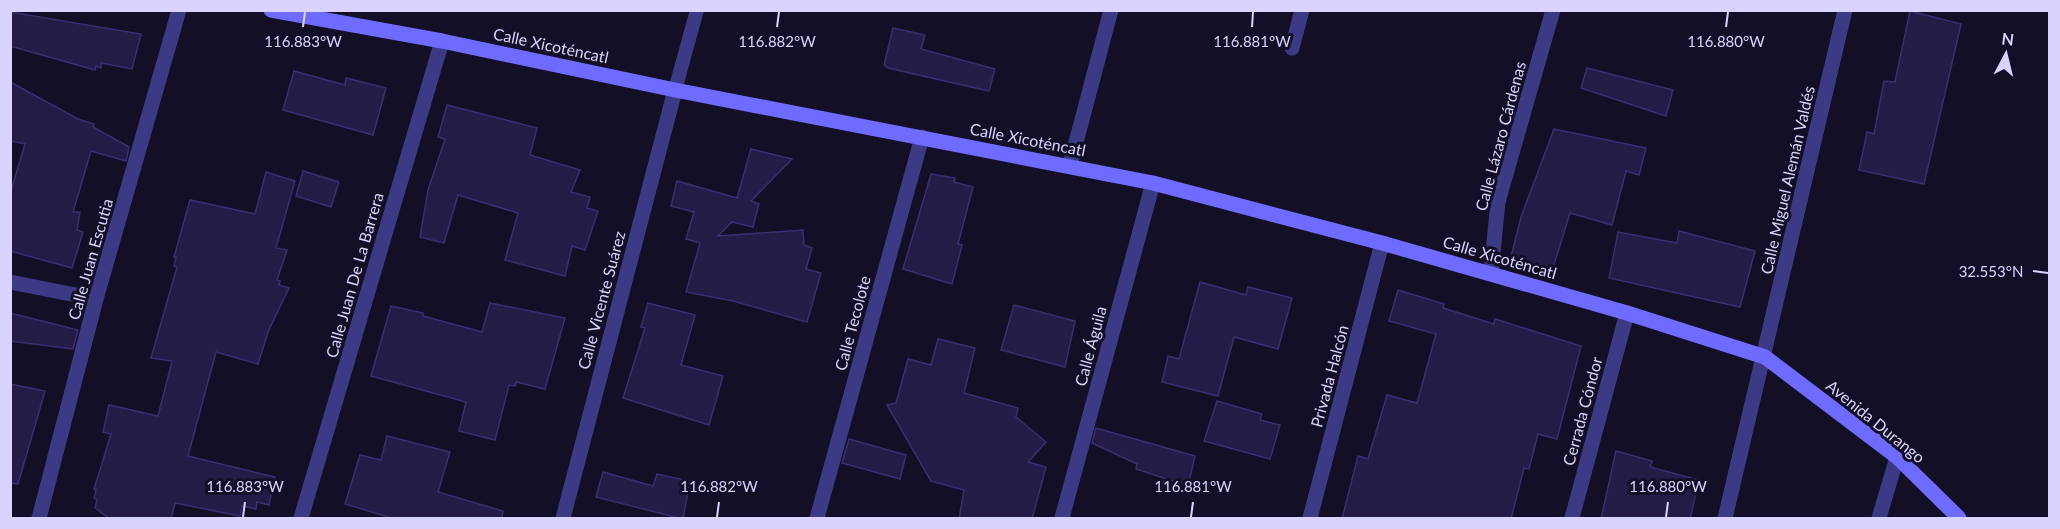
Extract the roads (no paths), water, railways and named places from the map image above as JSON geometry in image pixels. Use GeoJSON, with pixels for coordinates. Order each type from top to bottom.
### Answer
{"type":"FeatureCollection","features":[{"type":"Feature","properties":{"kind":"main road","name":"Calle Xicoténcatl"},"geometry":{"type":"LineString","coordinates":[[271,10],[442,41],[675,90],[1070,165],[1153,183],[1491,273],[1765,357]]}},
{"type":"Feature","properties":{"kind":"main road","name":"Avenida Durango"},"geometry":{"type":"LineString","coordinates":[[1765,357],[1897,458],[1959,519]]}},
{"type":"Feature","properties":{"kind":"street","name":"Calle Juan Escutia"},"geometry":{"type":"LineString","coordinates":[[39,519],[96,299],[179,10]]}},
{"type":"Feature","properties":{"kind":"street"},"geometry":{"type":"LineString","coordinates":[[1070,165],[1111,10]]}},
{"type":"Feature","properties":{"kind":"street"},"geometry":{"type":"LineString","coordinates":[[1292,48],[1302,10]]}},
{"type":"Feature","properties":{"kind":"street","name":"Calle Lázaro Cárdenas"},"geometry":{"type":"LineString","coordinates":[[1491,273],[1498,202],[1553,10]]}},
{"type":"Feature","properties":{"kind":"street","name":"Calle Miguel Alemán Valdés"},"geometry":{"type":"LineString","coordinates":[[1725,519],[1845,10]]}},
{"type":"Feature","properties":{"kind":"street","name":"Calle Juan De La Barrera"},"geometry":{"type":"LineString","coordinates":[[301,519],[442,41]]}},
{"type":"Feature","properties":{"kind":"street","name":"Calle Vicente Suárez"},"geometry":{"type":"LineString","coordinates":[[562,519],[675,90]]}},
{"type":"Feature","properties":{"kind":"street","name":"Calle Tecolote"},"geometry":{"type":"LineString","coordinates":[[817,519],[922,137]]}},
{"type":"Feature","properties":{"kind":"street","name":"Calle Águila"},"geometry":{"type":"LineString","coordinates":[[1062,519],[1153,183]]}},
{"type":"Feature","properties":{"kind":"street","name":"Privada Halcón"},"geometry":{"type":"LineString","coordinates":[[1310,519],[1382,243]]}},
{"type":"Feature","properties":{"kind":"street"},"geometry":{"type":"LineString","coordinates":[[10,282],[96,299]]}},
{"type":"Feature","properties":{"kind":"street","name":"Cerrada Cóndor"},"geometry":{"type":"LineString","coordinates":[[1572,519],[1627,314]]}},
{"type":"Feature","properties":{"kind":"street"},"geometry":{"type":"LineString","coordinates":[[1879,519],[1897,458]]}},
{"type":"Feature","properties":{"kind":"lane"},"geometry":{"type":"LineString","coordinates":[[675,90],[697,10]]}}]}
